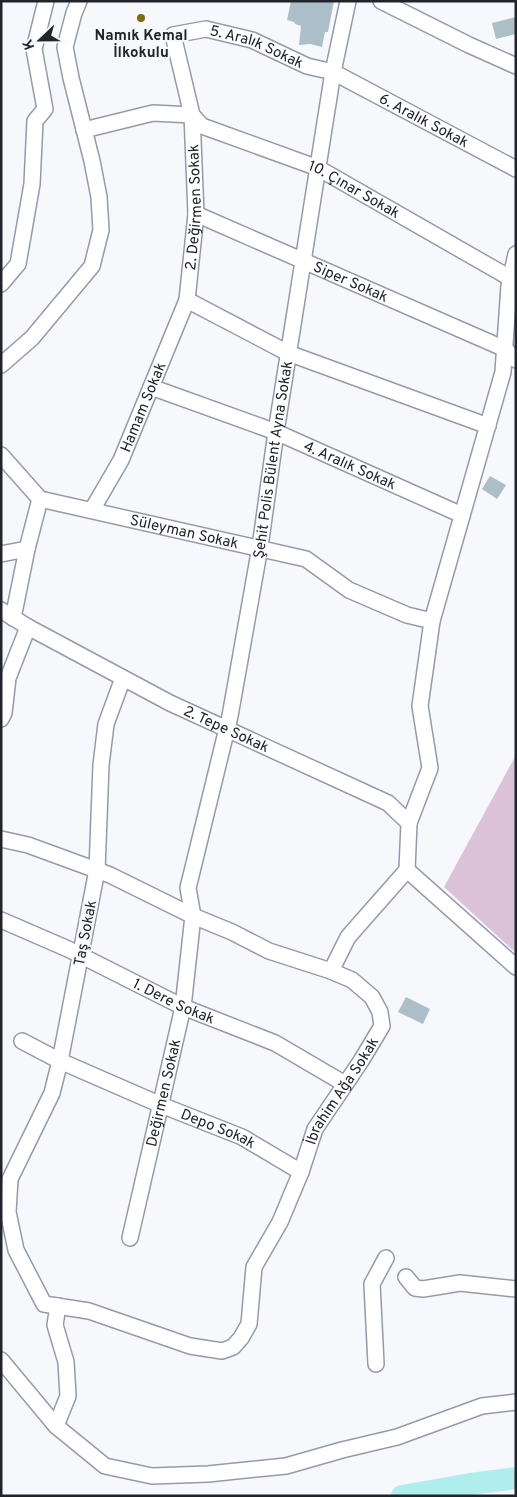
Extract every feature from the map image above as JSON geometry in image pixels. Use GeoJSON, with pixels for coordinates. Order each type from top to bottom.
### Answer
{"type":"FeatureCollection","features":[{"type":"Feature","properties":{"kind":"street"},"geometry":{"type":"LineString","coordinates":[[1,284],[18,264],[32,184],[35,121],[45,109],[34,49],[46,1]]}},
{"type":"Feature","properties":{"kind":"street"},"geometry":{"type":"LineString","coordinates":[[1,365],[32,338],[92,266],[101,230],[99,198],[65,47],[79,1]]}},
{"type":"Feature","properties":{"kind":"street","name":"Şehit Polis Bülent Ayna Sokak"},"geometry":{"type":"LineString","coordinates":[[193,916],[188,888],[226,729],[260,547],[288,353],[333,72],[348,1]]}},
{"type":"Feature","properties":{"kind":"street"},"geometry":{"type":"LineString","coordinates":[[381,1],[516,66]]}},
{"type":"Feature","properties":{"kind":"street","name":"5. Aralık Sokak"},"geometry":{"type":"LineString","coordinates":[[192,115],[172,35],[206,28],[252,40],[307,66],[333,72]]}},
{"type":"Feature","properties":{"kind":"street","name":"6. Aralık Sokak"},"geometry":{"type":"LineString","coordinates":[[333,72],[516,170]]}},
{"type":"Feature","properties":{"kind":"street"},"geometry":{"type":"LineString","coordinates":[[84,130],[153,113],[192,115]]}},
{"type":"Feature","properties":{"kind":"street","name":"10. Çınar Sokak"},"geometry":{"type":"LineString","coordinates":[[192,115],[202,126],[318,168],[510,278]]}},
{"type":"Feature","properties":{"kind":"street","name":"2. Değirmen Sokak"},"geometry":{"type":"LineString","coordinates":[[187,300],[196,214],[192,115]]}},
{"type":"Feature","properties":{"kind":"street","name":"Siper Sokak"},"geometry":{"type":"LineString","coordinates":[[196,214],[504,349],[516,360]]}},
{"type":"Feature","properties":{"kind":"street"},"geometry":{"type":"LineString","coordinates":[[1,840],[28,845],[97,870],[269,951],[331,972],[348,937],[407,870],[409,823],[430,768],[420,706],[432,621],[503,372],[510,278],[516,254]]}},
{"type":"Feature","properties":{"kind":"street"},"geometry":{"type":"LineString","coordinates":[[187,300],[288,353],[488,426]]}},
{"type":"Feature","properties":{"kind":"street","name":"Hamam Sokak"},"geometry":{"type":"LineString","coordinates":[[92,510],[121,460],[187,300]]}},
{"type":"Feature","properties":{"kind":"street","name":"4. Aralık Sokak"},"geometry":{"type":"LineString","coordinates":[[151,386],[276,432],[462,515]]}},
{"type":"Feature","properties":{"kind":"street"},"geometry":{"type":"LineString","coordinates":[[1,455],[40,499],[7,614]]}},
{"type":"Feature","properties":{"kind":"street","name":"Süleyman Sokak"},"geometry":{"type":"LineString","coordinates":[[40,499],[260,547],[306,559],[349,590],[407,615],[432,621]]}},
{"type":"Feature","properties":{"kind":"street"},"geometry":{"type":"LineString","coordinates":[[1,554],[27,549]]}},
{"type":"Feature","properties":{"kind":"street","name":"2. Tepe Sokak"},"geometry":{"type":"LineString","coordinates":[[7,614],[170,703],[388,803],[409,823]]}},
{"type":"Feature","properties":{"kind":"street"},"geometry":{"type":"LineString","coordinates":[[2,715],[8,678],[28,627]]}},
{"type":"Feature","properties":{"kind":"street","name":"Taş Sokak"},"geometry":{"type":"LineString","coordinates":[[58,1306],[44,1304],[16,1250],[8,1212],[10,1179],[52,1093],[60,1060],[97,870],[97,837],[106,724],[122,678]]}},
{"type":"Feature","properties":{"kind":"street"},"geometry":{"type":"LineString","coordinates":[[407,870],[516,967]]}},
{"type":"Feature","properties":{"kind":"street","name":"Değirmen Sokak"},"geometry":{"type":"LineString","coordinates":[[130,1238],[183,1007],[193,916]]}},
{"type":"Feature","properties":{"kind":"street","name":"1. Dere Sokak"},"geometry":{"type":"LineString","coordinates":[[1,920],[81,955],[183,1007],[274,1043],[345,1084]]}},
{"type":"Feature","properties":{"kind":"street","name":"İbrahim Ağa Sokak"},"geometry":{"type":"LineString","coordinates":[[58,1306],[89,1311],[190,1346],[222,1351],[233,1347],[241,1338],[249,1324],[254,1267],[280,1222],[301,1172],[315,1129],[382,1026],[380,1012],[372,997],[352,980],[331,972]]}},
{"type":"Feature","properties":{"kind":"street","name":"Depo Sokak"},"geometry":{"type":"LineString","coordinates":[[22,1041],[161,1105],[242,1137],[301,1172]]}},
{"type":"Feature","properties":{"kind":"street"},"geometry":{"type":"LineString","coordinates":[[376,1364],[372,1284],[386,1258]]}},
{"type":"Feature","properties":{"kind":"street"},"geometry":{"type":"LineString","coordinates":[[406,1277],[415,1288],[423,1289],[460,1283],[516,1289]]}},
{"type":"Feature","properties":{"kind":"street"},"geometry":{"type":"LineString","coordinates":[[56,1426],[68,1396],[66,1362],[55,1325],[58,1306]]}},
{"type":"Feature","properties":{"kind":"street"},"geometry":{"type":"LineString","coordinates":[[1,1360],[56,1426],[104,1466],[152,1476],[208,1474],[286,1466],[397,1437],[482,1406],[516,1402]]}},
{"type":"Feature","properties":{"kind":"shaded area"},"geometry":{"type":"Polygon","coordinates":[[[516,755],[516,953],[444,887],[516,755]]]}},
{"type":"Feature","properties":{"kind":"building"},"geometry":{"type":"Polygon","coordinates":[[[291,1],[334,1],[328,32],[325,32],[322,47],[310,44],[299,45],[301,26],[287,20],[291,1]]]}},
{"type":"Feature","properties":{"kind":"building"},"geometry":{"type":"Polygon","coordinates":[[[516,17],[516,34],[496,39],[492,23],[516,17]]]}},
{"type":"Feature","properties":{"kind":"building"},"geometry":{"type":"Polygon","coordinates":[[[490,476],[506,485],[497,499],[482,489],[490,476]]]}},
{"type":"Feature","properties":{"kind":"building"},"geometry":{"type":"Polygon","coordinates":[[[406,997],[430,1009],[423,1024],[398,1012],[406,997]]]}},
{"type":"Feature","properties":{"kind":"waterway"},"geometry":{"type":"LineString","coordinates":[[402,1496],[516,1478]]}},
{"type":"Feature","properties":{"kind":"place","name":"Namık Kemal İlkokulu"},"geometry":{"type":"Point","coordinates":[141,18]}}]}
